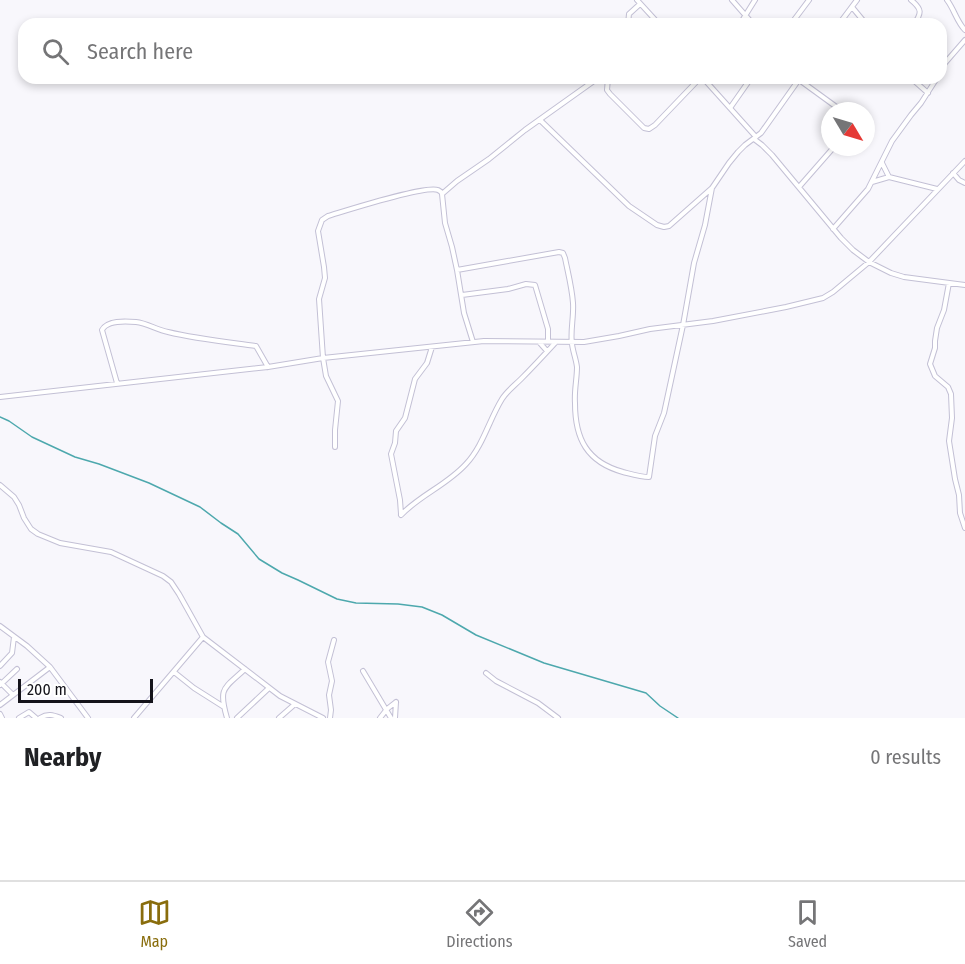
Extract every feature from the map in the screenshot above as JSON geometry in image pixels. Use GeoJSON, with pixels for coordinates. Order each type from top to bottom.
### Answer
{"type":"FeatureCollection","features":[{"type":"Feature","properties":{"kind":"street"},"geometry":{"type":"LineString","coordinates":[[732,0],[748,18]]}},
{"type":"Feature","properties":{"kind":"street"},"geometry":{"type":"LineString","coordinates":[[743,18],[755,0]]}},
{"type":"Feature","properties":{"kind":"street"},"geometry":{"type":"LineString","coordinates":[[796,18],[809,0]]}},
{"type":"Feature","properties":{"kind":"street"},"geometry":{"type":"LineString","coordinates":[[844,18],[857,0]]}},
{"type":"Feature","properties":{"kind":"street"},"geometry":{"type":"LineString","coordinates":[[911,0],[920,11],[918,18]]}},
{"type":"Feature","properties":{"kind":"street"},"geometry":{"type":"LineString","coordinates":[[947,0],[965,30]]}},
{"type":"Feature","properties":{"kind":"street"},"geometry":{"type":"LineString","coordinates":[[629,18],[629,14],[639,2],[654,18]]}},
{"type":"Feature","properties":{"kind":"street"},"geometry":{"type":"LineString","coordinates":[[852,7],[861,18]]}},
{"type":"Feature","properties":{"kind":"street"},"geometry":{"type":"LineString","coordinates":[[947,61],[965,40]]}},
{"type":"Feature","properties":{"kind":"street"},"geometry":{"type":"LineString","coordinates":[[442,194],[589,84]]}},
{"type":"Feature","properties":{"kind":"street"},"geometry":{"type":"LineString","coordinates":[[608,84],[607,90],[610,94],[644,128],[649,129],[695,84]]}},
{"type":"Feature","properties":{"kind":"street"},"geometry":{"type":"LineString","coordinates":[[707,84],[799,186],[852,250],[869,262],[896,275],[965,285]]}},
{"type":"Feature","properties":{"kind":"street"},"geometry":{"type":"LineString","coordinates":[[730,108],[747,84]]}},
{"type":"Feature","properties":{"kind":"street"},"geometry":{"type":"LineString","coordinates":[[540,120],[629,207],[664,227],[669,226],[712,188],[733,158],[745,145],[761,134],[795,84]]}},
{"type":"Feature","properties":{"kind":"street"},"geometry":{"type":"LineString","coordinates":[[807,84],[830,102]]}},
{"type":"Feature","properties":{"kind":"street"},"geometry":{"type":"LineString","coordinates":[[918,84],[928,93]]}},
{"type":"Feature","properties":{"kind":"street"},"geometry":{"type":"LineString","coordinates":[[833,228],[871,183],[899,131],[933,84]]}},
{"type":"Feature","properties":{"kind":"street"},"geometry":{"type":"LineString","coordinates":[[761,134],[762,145]]}},
{"type":"Feature","properties":{"kind":"street"},"geometry":{"type":"LineString","coordinates":[[799,186],[826,156]]}},
{"type":"Feature","properties":{"kind":"street"},"geometry":{"type":"LineString","coordinates":[[0,397],[473,342],[508,340],[584,342],[650,329],[713,321],[823,298],[869,262],[965,161]]}},
{"type":"Feature","properties":{"kind":"street"},"geometry":{"type":"LineString","coordinates":[[882,163],[889,177]]}},
{"type":"Feature","properties":{"kind":"street"},"geometry":{"type":"LineString","coordinates":[[953,173],[958,180]]}},
{"type":"Feature","properties":{"kind":"street"},"geometry":{"type":"LineString","coordinates":[[871,183],[889,177],[938,189]]}},
{"type":"Feature","properties":{"kind":"street"},"geometry":{"type":"LineString","coordinates":[[946,180],[958,180],[965,183]]}},
{"type":"Feature","properties":{"kind":"street"},"geometry":{"type":"LineString","coordinates":[[457,270],[563,253],[573,300],[572,342],[576,364],[574,404],[576,422],[583,444],[594,458],[604,465],[648,478],[655,436],[664,413],[692,272],[712,188]]}},
{"type":"Feature","properties":{"kind":"street"},"geometry":{"type":"LineString","coordinates":[[336,447],[338,401],[327,380],[319,300],[325,278],[318,231],[322,220],[335,213],[414,192],[436,190],[442,194]]}},
{"type":"Feature","properties":{"kind":"street"},"geometry":{"type":"LineString","coordinates":[[442,194],[445,223],[457,270],[465,321],[473,342]]}},
{"type":"Feature","properties":{"kind":"street"},"geometry":{"type":"LineString","coordinates":[[949,283],[930,364],[935,376],[948,387],[951,394],[952,424],[949,441],[960,513],[965,528]]}},
{"type":"Feature","properties":{"kind":"street"},"geometry":{"type":"LineString","coordinates":[[462,295],[534,284],[548,329],[548,341]]}},
{"type":"Feature","properties":{"kind":"street"},"geometry":{"type":"LineString","coordinates":[[117,383],[102,330],[106,324],[120,322],[139,322],[201,339],[256,346],[268,367]]}},
{"type":"Feature","properties":{"kind":"street"},"geometry":{"type":"LineString","coordinates":[[432,346],[427,363],[415,379],[405,418],[396,431],[391,454],[401,515],[467,463],[507,392],[556,341]]}},
{"type":"Feature","properties":{"kind":"street"},"geometry":{"type":"LineString","coordinates":[[539,342],[547,351]]}},
{"type":"Feature","properties":{"kind":"street"},"geometry":{"type":"LineString","coordinates":[[0,485],[14,497],[31,529],[38,534],[60,543],[111,552],[163,576],[171,582],[179,594],[203,637],[269,688],[323,718]]}},
{"type":"Feature","properties":{"kind":"street"},"geometry":{"type":"LineString","coordinates":[[0,626],[50,667],[88,718]]}},
{"type":"Feature","properties":{"kind":"street"},"geometry":{"type":"LineString","coordinates":[[0,666],[12,653],[14,637]]}},
{"type":"Feature","properties":{"kind":"street"},"geometry":{"type":"LineString","coordinates":[[134,718],[203,637]]}},
{"type":"Feature","properties":{"kind":"street"},"geometry":{"type":"LineString","coordinates":[[330,718],[329,695],[332,681],[328,662],[334,640]]}},
{"type":"Feature","properties":{"kind":"street"},"geometry":{"type":"LineString","coordinates":[[0,705],[50,667]]}},
{"type":"Feature","properties":{"kind":"street"},"geometry":{"type":"LineString","coordinates":[[13,696],[1,683],[18,669]]}},
{"type":"Feature","properties":{"kind":"street"},"geometry":{"type":"LineString","coordinates":[[227,718],[223,692],[245,669]]}},
{"type":"Feature","properties":{"kind":"street"},"geometry":{"type":"LineString","coordinates":[[363,671],[393,718]]}},
{"type":"Feature","properties":{"kind":"street"},"geometry":{"type":"LineString","coordinates":[[174,672],[185,682],[224,707]]}},
{"type":"Feature","properties":{"kind":"street"},"geometry":{"type":"LineString","coordinates":[[486,673],[558,718]]}},
{"type":"Feature","properties":{"kind":"street"},"geometry":{"type":"LineString","coordinates":[[237,718],[269,688]]}},
{"type":"Feature","properties":{"kind":"street"},"geometry":{"type":"LineString","coordinates":[[380,718],[396,702],[393,718]]}},
{"type":"Feature","properties":{"kind":"street"},"geometry":{"type":"LineString","coordinates":[[279,718],[295,704]]}},
{"type":"Feature","properties":{"kind":"street"},"geometry":{"type":"LineString","coordinates":[[19,718],[28,712],[38,718],[46,715],[61,718]]}},
{"type":"Feature","properties":{"kind":"waterway"},"geometry":{"type":"LineString","coordinates":[[0,417],[32,437],[75,457],[149,483],[200,507],[238,534],[259,559],[282,573],[337,599],[356,603],[422,607],[442,615],[476,635],[544,663],[646,693],[678,718]]}}]}
